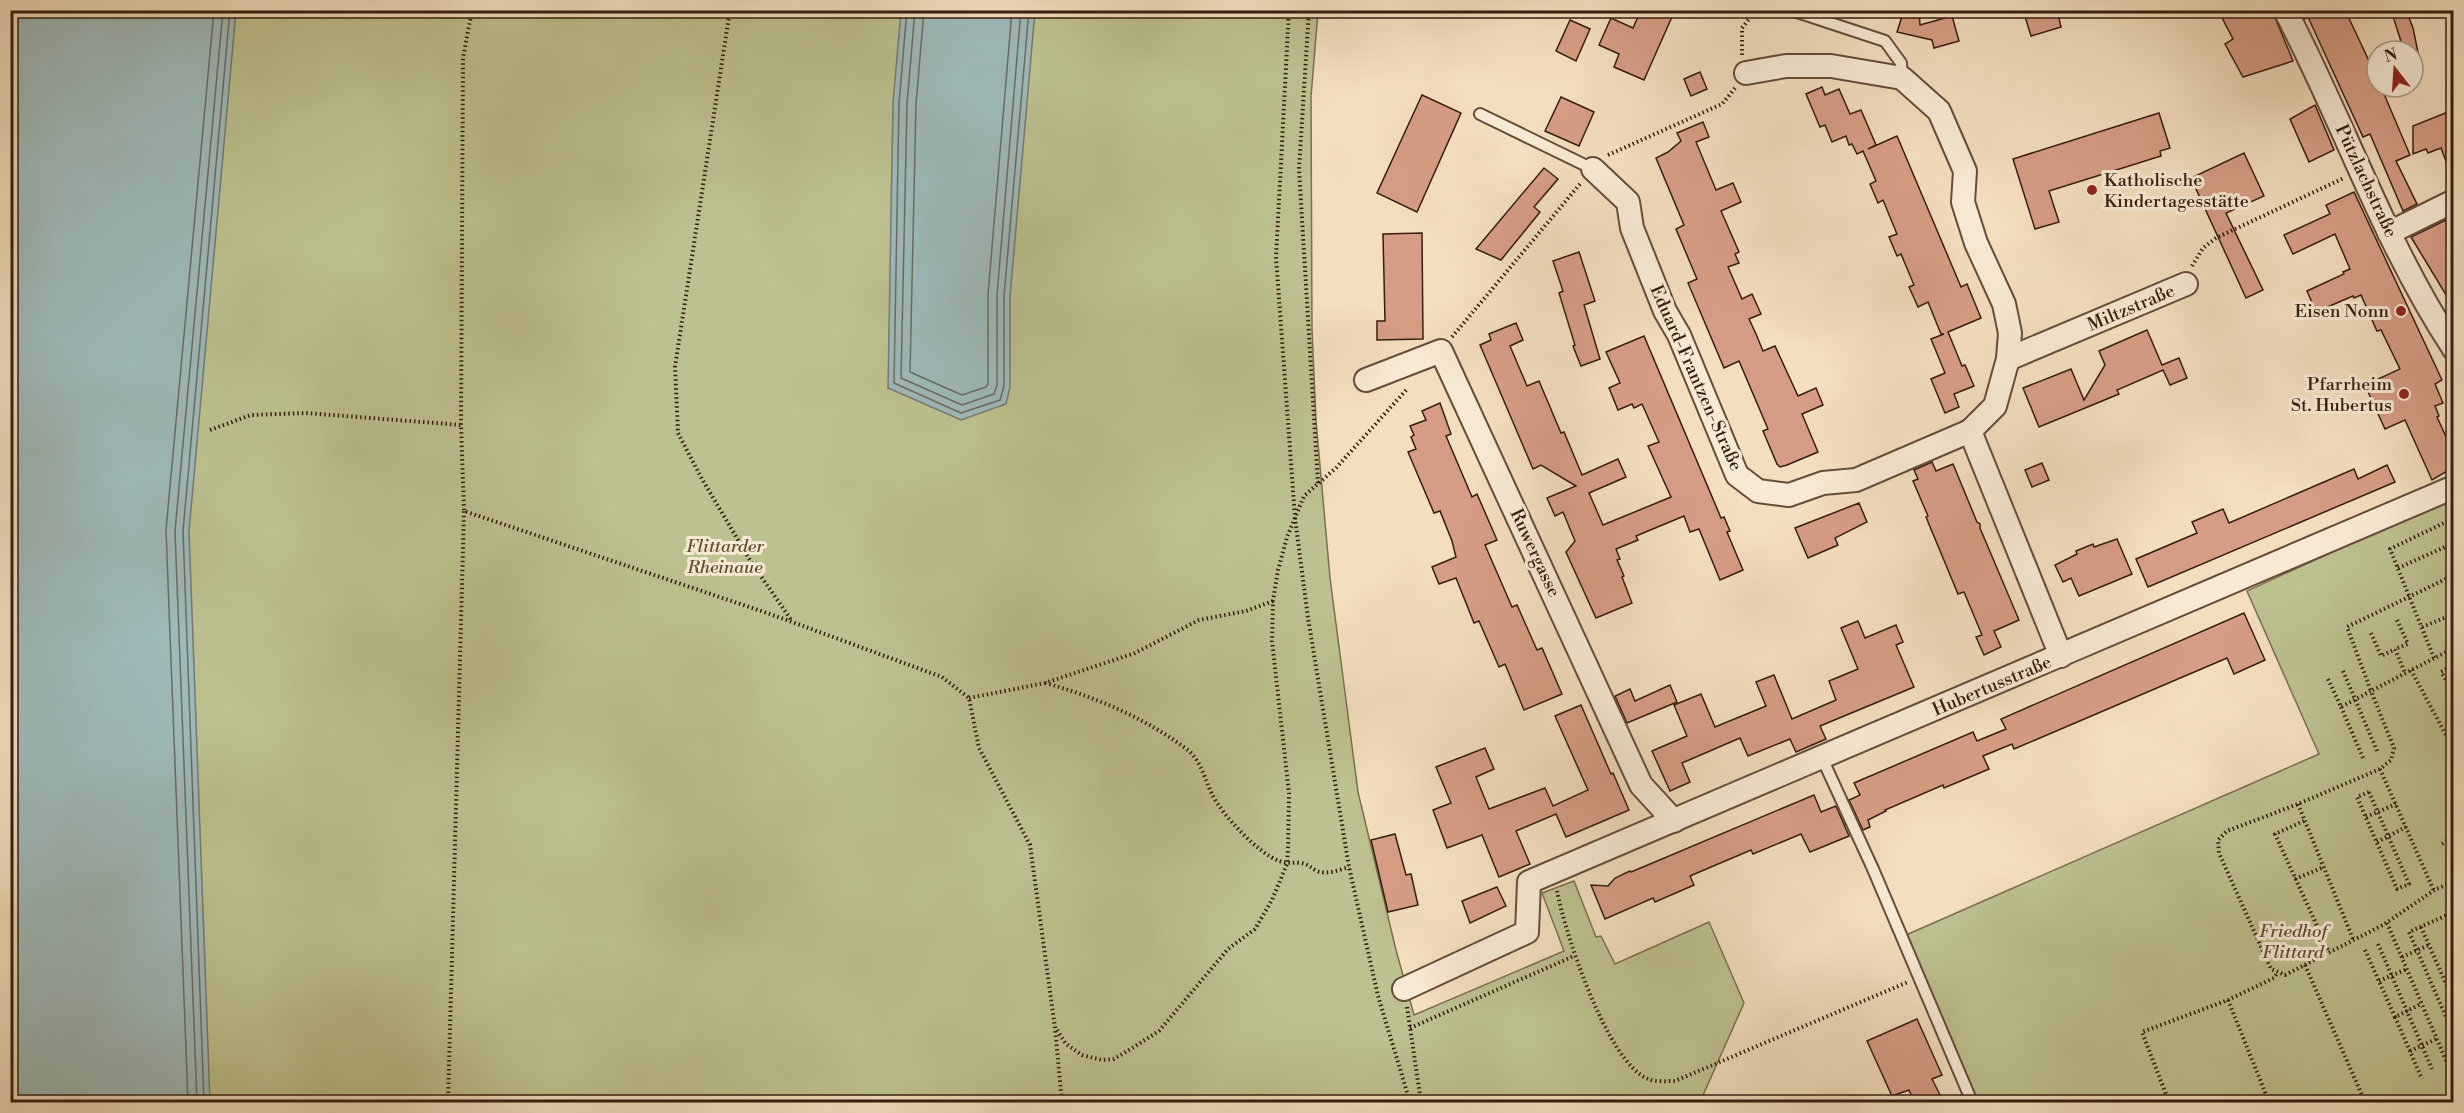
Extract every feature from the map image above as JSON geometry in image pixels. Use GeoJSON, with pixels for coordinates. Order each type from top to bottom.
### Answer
{"type":"FeatureCollection","features":[{"type":"Feature","properties":{"kind":"street","name":"Pützlachstraße"},"geometry":{"type":"LineString","coordinates":[[2285,10],[2389,232],[2454,349]]}},
{"type":"Feature","properties":{"kind":"street"},"geometry":{"type":"LineString","coordinates":[[1746,73],[1786,66],[1831,66],[1902,78],[1939,111],[1965,171],[1963,202],[1976,243],[2004,304],[2010,333],[2008,359],[1995,406],[1970,431],[2061,657]]}},
{"type":"Feature","properties":{"kind":"street","name":"Eduard-Frantzen-Straße"},"geometry":{"type":"LineString","coordinates":[[1593,168],[1628,202],[1632,228],[1665,311],[1679,335],[1737,475],[1758,491],[1789,495],[1823,483],[1856,480],[1970,431]]}},
{"type":"Feature","properties":{"kind":"street"},"geometry":{"type":"LineString","coordinates":[[2389,232],[2454,201]]}},
{"type":"Feature","properties":{"kind":"street","name":"Miltzstraße"},"geometry":{"type":"LineString","coordinates":[[2008,359],[2186,284]]}},
{"type":"Feature","properties":{"kind":"street"},"geometry":{"type":"LineString","coordinates":[[1366,380],[1441,351]]}},
{"type":"Feature","properties":{"kind":"street","name":"Ruwergasse"},"geometry":{"type":"LineString","coordinates":[[1441,351],[1641,785],[1674,821]]}},
{"type":"Feature","properties":{"kind":"street","name":"Hubertusstraße"},"geometry":{"type":"LineString","coordinates":[[1404,989],[1527,932],[1529,882],[2061,657],[2454,487]]}},
{"type":"Feature","properties":{"kind":"lane"},"geometry":{"type":"LineString","coordinates":[[1791,10],[1885,41],[1901,63],[1902,78]]}},
{"type":"Feature","properties":{"kind":"lane"},"geometry":{"type":"LineString","coordinates":[[1480,114],[1593,168]]}},
{"type":"Feature","properties":{"kind":"lane"},"geometry":{"type":"LineString","coordinates":[[1822,758],[1873,869],[1972,1102]]}},
{"type":"Feature","properties":{"kind":"path"},"geometry":{"type":"LineString","coordinates":[[448,1102],[464,511],[461,425],[462,58],[472,10]]}},
{"type":"Feature","properties":{"kind":"path"},"geometry":{"type":"LineString","coordinates":[[730,10],[675,367],[678,433],[751,562],[793,622]]}},
{"type":"Feature","properties":{"kind":"path"},"geometry":{"type":"LineString","coordinates":[[1290,10],[1276,257],[1295,518],[1308,618],[1348,867],[1378,996],[1410,1102]]}},
{"type":"Feature","properties":{"kind":"path"},"geometry":{"type":"LineString","coordinates":[[1309,10],[1299,169],[1318,485]]}},
{"type":"Feature","properties":{"kind":"path"},"geometry":{"type":"LineString","coordinates":[[1441,351],[1593,168],[1612,152],[1722,104],[1746,73],[1740,49],[1742,28],[1756,10]]}},
{"type":"Feature","properties":{"kind":"path","name":"Miltzstraße"},"geometry":{"type":"LineString","coordinates":[[2186,284],[2193,262],[2203,248],[2216,238],[2361,170]]}},
{"type":"Feature","properties":{"kind":"path"},"geometry":{"type":"LineString","coordinates":[[1055,1028],[1066,1044],[1082,1055],[1102,1060],[1114,1059],[1159,1031],[1228,949],[1255,929],[1272,900],[1287,864],[1289,793],[1272,641],[1273,601],[1278,570],[1287,537],[1304,496],[1336,468],[1411,384]]}},
{"type":"Feature","properties":{"kind":"path"},"geometry":{"type":"LineString","coordinates":[[210,430],[251,416],[306,413],[461,425]]}},
{"type":"Feature","properties":{"kind":"path"},"geometry":{"type":"LineString","coordinates":[[464,511],[793,622],[942,677],[969,698],[979,748],[1030,845],[1055,1028],[1062,1102]]}},
{"type":"Feature","properties":{"kind":"path"},"geometry":{"type":"LineString","coordinates":[[2434,658],[2390,549],[2454,518]]}},
{"type":"Feature","properties":{"kind":"path"},"geometry":{"type":"LineString","coordinates":[[2398,568],[2454,543]]}},
{"type":"Feature","properties":{"kind":"path"},"geometry":{"type":"LineString","coordinates":[[2454,575],[2347,627],[2394,748],[2391,760],[2380,769],[2227,831],[2218,840],[2219,853],[2271,969],[2285,975],[2387,923],[2434,891],[2454,882]]}},
{"type":"Feature","properties":{"kind":"path"},"geometry":{"type":"LineString","coordinates":[[969,698],[1045,683],[1135,653],[1199,620],[1246,611],[1273,601]]}},
{"type":"Feature","properties":{"kind":"path"},"geometry":{"type":"LineString","coordinates":[[2422,627],[2454,614]]}},
{"type":"Feature","properties":{"kind":"path"},"geometry":{"type":"LineString","coordinates":[[2371,633],[2381,656],[2408,644],[2397,620]]}},
{"type":"Feature","properties":{"kind":"path"},"geometry":{"type":"LineString","coordinates":[[2341,707],[2454,648]]}},
{"type":"Feature","properties":{"kind":"path"},"geometry":{"type":"LineString","coordinates":[[2395,649],[2405,673]]}},
{"type":"Feature","properties":{"kind":"path"},"geometry":{"type":"LineString","coordinates":[[2447,651],[2454,663],[2441,672],[2454,693]]}},
{"type":"Feature","properties":{"kind":"path"},"geometry":{"type":"LineString","coordinates":[[2411,670],[2454,750]]}},
{"type":"Feature","properties":{"kind":"path"},"geometry":{"type":"LineString","coordinates":[[2343,671],[2378,753]]}},
{"type":"Feature","properties":{"kind":"path"},"geometry":{"type":"LineString","coordinates":[[2328,678],[2363,758]]}},
{"type":"Feature","properties":{"kind":"path"},"geometry":{"type":"LineString","coordinates":[[1045,683],[1092,699],[1126,714],[1186,748],[1197,759],[1213,796],[1229,817],[1263,853],[1287,864],[1299,862],[1310,865],[1317,871],[1327,872],[1348,867]]}},
{"type":"Feature","properties":{"kind":"path"},"geometry":{"type":"LineString","coordinates":[[2380,769],[2434,891]]}},
{"type":"Feature","properties":{"kind":"path"},"geometry":{"type":"LineString","coordinates":[[2369,792],[2378,813],[2409,884],[2397,889],[2357,797],[2369,792]]}},
{"type":"Feature","properties":{"kind":"path"},"geometry":{"type":"LineString","coordinates":[[2298,804],[2353,939]]}},
{"type":"Feature","properties":{"kind":"path"},"geometry":{"type":"LineString","coordinates":[[2366,818],[2396,804]]}},
{"type":"Feature","properties":{"kind":"path"},"geometry":{"type":"LineString","coordinates":[[2304,821],[2275,834],[2329,952]]}},
{"type":"Feature","properties":{"kind":"path"},"geometry":{"type":"LineString","coordinates":[[2376,842],[2406,827]]}},
{"type":"Feature","properties":{"kind":"path"},"geometry":{"type":"LineString","coordinates":[[2442,844],[2454,836]]}},
{"type":"Feature","properties":{"kind":"path"},"geometry":{"type":"LineString","coordinates":[[2295,879],[2324,867]]}},
{"type":"Feature","properties":{"kind":"path"},"geometry":{"type":"LineString","coordinates":[[1560,869],[1557,891],[1574,956],[1609,1034],[1632,1068],[1648,1079],[1675,1081],[1919,979]]}},
{"type":"Feature","properties":{"kind":"path"},"geometry":{"type":"LineString","coordinates":[[2454,912],[2409,932],[2454,1035]]}},
{"type":"Feature","properties":{"kind":"path"},"geometry":{"type":"LineString","coordinates":[[2448,914],[2454,927]]}},
{"type":"Feature","properties":{"kind":"path"},"geometry":{"type":"LineString","coordinates":[[2387,923],[2454,1079]]}},
{"type":"Feature","properties":{"kind":"path"},"geometry":{"type":"LineString","coordinates":[[2421,927],[2454,1002]]}},
{"type":"Feature","properties":{"kind":"path"},"geometry":{"type":"LineString","coordinates":[[2378,944],[2432,1069]]}},
{"type":"Feature","properties":{"kind":"path"},"geometry":{"type":"LineString","coordinates":[[2402,957],[2429,945]]}},
{"type":"Feature","properties":{"kind":"path"},"geometry":{"type":"LineString","coordinates":[[2366,950],[2422,1078]]}},
{"type":"Feature","properties":{"kind":"path"},"geometry":{"type":"LineString","coordinates":[[1410,1028],[1574,956]]}},
{"type":"Feature","properties":{"kind":"path"},"geometry":{"type":"LineString","coordinates":[[2305,965],[2365,1102]]}},
{"type":"Feature","properties":{"kind":"path"},"geometry":{"type":"LineString","coordinates":[[2379,981],[2407,969]]}},
{"type":"Feature","properties":{"kind":"path"},"geometry":{"type":"LineString","coordinates":[[2169,1102],[2142,1032],[2228,1000],[2274,978],[2278,972]]}},
{"type":"Feature","properties":{"kind":"path"},"geometry":{"type":"LineString","coordinates":[[1404,989],[1421,1102]]}},
{"type":"Feature","properties":{"kind":"path"},"geometry":{"type":"LineString","coordinates":[[2228,1000],[2269,1102]]}},
{"type":"Feature","properties":{"kind":"path"},"geometry":{"type":"LineString","coordinates":[[2395,1017],[2421,1004]]}},
{"type":"Feature","properties":{"kind":"path"},"geometry":{"type":"LineString","coordinates":[[2409,1051],[2436,1039]]}},
{"type":"Feature","properties":{"kind":"green space","name":"Flittarder Rheinaue"},"geometry":{"type":"Polygon","coordinates":[[[10,11],[1318,11],[1311,97],[1312,329],[1316,421],[1330,578],[1358,792],[1414,1015],[1564,951],[1542,893],[1574,881],[1596,937],[1601,936],[1615,964],[1709,922],[1744,1003],[1700,1102],[11,1102],[10,11]]]}},
{"type":"Feature","properties":{"kind":"green space","name":"Friedhof Flittard"},"geometry":{"type":"Polygon","coordinates":[[[2453,497],[2453,1102],[1976,1102],[1906,935],[2319,754],[2247,591],[2453,497]]]}},
{"type":"Feature","properties":{"kind":"water"},"geometry":{"type":"Polygon","coordinates":[[[10,11],[236,11],[189,531],[210,1102],[11,1102],[10,11]]]}},
{"type":"Feature","properties":{"kind":"water"},"geometry":{"type":"Polygon","coordinates":[[[901,11],[1035,11],[1010,297],[1010,387],[1006,404],[961,420],[888,388],[893,103],[901,11]]]}},
{"type":"Feature","properties":{"kind":"building"},"geometry":{"type":"Polygon","coordinates":[[[1641,10],[1675,10],[1644,80],[1614,67],[1619,54],[1599,45],[1611,18],[1633,28],[1641,10]]]}},
{"type":"Feature","properties":{"kind":"building"},"geometry":{"type":"Polygon","coordinates":[[[2023,10],[2057,10],[2061,27],[2031,36],[2023,10]]]}},
{"type":"Feature","properties":{"kind":"building"},"geometry":{"type":"Polygon","coordinates":[[[2218,10],[2272,10],[2293,61],[2243,77],[2225,44],[2233,39],[2218,10]]]}},
{"type":"Feature","properties":{"kind":"building"},"geometry":{"type":"Polygon","coordinates":[[[2300,10],[2345,10],[2365,52],[2365,99],[2386,99],[2410,155],[2396,161],[2417,204],[2403,211],[2370,134],[2363,137],[2308,17],[2305,19],[2300,10]]]}},
{"type":"Feature","properties":{"kind":"building"},"geometry":{"type":"Polygon","coordinates":[[[2391,10],[2406,10],[2413,28],[2415,39],[2400,39],[2391,10]]]}},
{"type":"Feature","properties":{"kind":"building"},"geometry":{"type":"Polygon","coordinates":[[[1919,11],[1920,25],[1952,16],[1959,41],[1934,48],[1932,40],[1897,32],[1903,13],[1919,11]]]}},
{"type":"Feature","properties":{"kind":"building"},"geometry":{"type":"Polygon","coordinates":[[[1570,20],[1590,29],[1576,61],[1556,51],[1570,20]]]}},
{"type":"Feature","properties":{"kind":"building"},"geometry":{"type":"Polygon","coordinates":[[[1700,72],[1707,89],[1691,96],[1684,79],[1700,72]]]}},
{"type":"Feature","properties":{"kind":"building"},"geometry":{"type":"Polygon","coordinates":[[[1822,87],[1825,95],[1839,89],[1850,114],[1861,110],[1876,145],[1868,149],[1897,136],[1961,287],[1967,284],[1981,318],[1948,332],[1962,366],[1965,365],[1974,386],[1954,394],[1959,407],[1945,413],[1931,379],[1945,373],[1931,339],[1944,334],[1941,334],[1928,302],[1918,307],[1909,287],[1914,285],[1901,254],[1897,256],[1889,237],[1897,234],[1883,200],[1878,203],[1870,184],[1876,181],[1863,151],[1857,154],[1852,144],[1849,145],[1846,136],[1832,142],[1825,125],[1820,127],[1806,94],[1822,87]]]}},
{"type":"Feature","properties":{"kind":"building"},"geometry":{"type":"Polygon","coordinates":[[[1422,95],[1461,113],[1417,212],[1377,193],[1422,95]]]}},
{"type":"Feature","properties":{"kind":"building"},"geometry":{"type":"Polygon","coordinates":[[[1561,97],[1594,112],[1579,146],[1545,131],[1561,97]]]}},
{"type":"Feature","properties":{"kind":"building"},"geometry":{"type":"Polygon","coordinates":[[[2315,105],[2334,150],[2309,162],[2290,119],[2315,105]]]}},
{"type":"Feature","properties":{"kind":"building"},"geometry":{"type":"Polygon","coordinates":[[[2448,112],[2454,126],[2452,177],[2441,148],[2428,153],[2426,149],[2413,154],[2413,126],[2448,112]]]}},
{"type":"Feature","properties":{"kind":"building"},"geometry":{"type":"Polygon","coordinates":[[[2159,113],[2170,148],[2160,151],[2161,156],[2049,191],[2059,222],[2035,229],[2013,159],[2159,113]]]}},
{"type":"Feature","properties":{"kind":"building"},"geometry":{"type":"Polygon","coordinates":[[[1703,122],[1709,137],[1696,142],[1716,190],[1733,183],[1741,202],[1721,211],[1739,252],[1735,254],[1739,263],[1728,267],[1742,299],[1752,294],[1761,314],[1749,319],[1763,351],[1775,346],[1798,396],[1816,388],[1823,405],[1802,414],[1818,452],[1780,467],[1763,431],[1768,429],[1739,361],[1724,368],[1688,283],[1697,279],[1676,229],[1684,225],[1656,158],[1681,141],[1677,133],[1703,122]]]}},
{"type":"Feature","properties":{"kind":"building"},"geometry":{"type":"Polygon","coordinates":[[[2244,153],[2264,196],[2226,213],[2263,290],[2246,298],[2191,178],[2244,153]]]}},
{"type":"Feature","properties":{"kind":"building"},"geometry":{"type":"Polygon","coordinates":[[[1544,168],[1558,179],[1534,207],[1540,212],[1501,260],[1476,249],[1544,168]]]}},
{"type":"Feature","properties":{"kind":"building"},"geometry":{"type":"Polygon","coordinates":[[[2354,192],[2442,380],[2435,384],[2443,403],[2435,406],[2439,416],[2437,417],[2454,454],[2454,467],[2432,480],[2405,420],[2385,429],[2365,385],[2400,369],[2381,330],[2377,331],[2361,295],[2354,298],[2353,296],[2316,312],[2307,291],[2350,269],[2335,234],[2293,254],[2284,235],[2330,214],[2326,205],[2354,192]]]}},
{"type":"Feature","properties":{"kind":"building"},"geometry":{"type":"Polygon","coordinates":[[[2454,216],[2454,308],[2411,237],[2454,216]]]}},
{"type":"Feature","properties":{"kind":"building"},"geometry":{"type":"Polygon","coordinates":[[[1422,233],[1423,339],[1377,340],[1377,321],[1385,321],[1383,234],[1422,233]]]}},
{"type":"Feature","properties":{"kind":"building"},"geometry":{"type":"Polygon","coordinates":[[[1579,252],[1595,301],[1584,305],[1600,359],[1581,366],[1573,346],[1575,345],[1559,293],[1563,291],[1553,261],[1579,252]]]}},
{"type":"Feature","properties":{"kind":"building"},"geometry":{"type":"Polygon","coordinates":[[[1516,323],[1523,340],[1510,346],[1527,386],[1539,381],[1582,475],[1618,459],[1626,477],[1589,493],[1603,525],[1671,497],[1648,446],[1659,442],[1642,404],[1634,408],[1632,404],[1618,410],[1609,388],[1620,383],[1606,352],[1644,336],[1721,518],[1724,517],[1730,531],[1727,532],[1743,570],[1720,580],[1699,529],[1690,532],[1684,516],[1636,536],[1638,540],[1616,549],[1620,559],[1617,560],[1624,576],[1622,577],[1632,603],[1596,618],[1566,552],[1575,541],[1563,512],[1555,516],[1547,498],[1576,486],[1541,465],[1533,469],[1480,345],[1491,340],[1489,334],[1516,323]]]}},
{"type":"Feature","properties":{"kind":"building"},"geometry":{"type":"Polygon","coordinates":[[[2147,330],[2162,365],[2179,358],[2187,378],[2170,385],[2163,370],[2117,390],[2119,394],[2039,427],[2023,388],[2071,369],[2084,400],[2105,365],[2099,351],[2147,330]]]}},
{"type":"Feature","properties":{"kind":"building"},"geometry":{"type":"Polygon","coordinates":[[[1440,403],[1451,434],[1446,436],[1472,497],[1477,494],[1497,540],[1485,545],[1512,607],[1517,605],[1537,650],[1542,648],[1562,694],[1524,710],[1505,664],[1499,667],[1479,621],[1474,623],[1456,578],[1439,584],[1432,567],[1456,557],[1440,511],[1434,513],[1408,452],[1416,449],[1411,437],[1414,435],[1410,426],[1426,420],[1422,411],[1440,403]]]}},
{"type":"Feature","properties":{"kind":"building"},"geometry":{"type":"Polygon","coordinates":[[[1932,462],[1936,471],[1953,464],[2019,620],[1994,631],[2001,647],[1984,655],[1976,637],[1982,635],[1964,592],[1958,594],[1913,481],[1918,479],[1914,470],[1932,462]]]}},
{"type":"Feature","properties":{"kind":"building"},"geometry":{"type":"Polygon","coordinates":[[[2042,463],[2049,480],[2032,487],[2025,470],[2042,463]]]}},
{"type":"Feature","properties":{"kind":"building"},"geometry":{"type":"Polygon","coordinates":[[[2387,465],[2395,482],[2148,587],[2136,559],[2197,533],[2192,522],[2223,509],[2229,523],[2354,469],[2358,479],[2387,465]]]}},
{"type":"Feature","properties":{"kind":"building"},"geometry":{"type":"Polygon","coordinates":[[[1859,503],[1867,522],[1835,538],[1838,545],[1808,558],[1795,528],[1859,503]]]}},
{"type":"Feature","properties":{"kind":"building"},"geometry":{"type":"Polygon","coordinates":[[[2117,539],[2132,574],[2079,596],[2071,578],[2063,582],[2055,565],[2077,554],[2076,551],[2093,544],[2094,547],[2117,539]]]}},
{"type":"Feature","properties":{"kind":"building"},"geometry":{"type":"Polygon","coordinates":[[[2244,613],[2265,660],[2234,674],[2227,658],[2014,749],[2012,744],[1983,756],[1989,769],[1944,788],[1943,785],[1885,810],[1868,820],[1870,827],[1863,830],[1849,800],[1860,795],[1854,783],[1973,732],[1977,741],[2006,729],[2001,719],[2244,613]]]}},
{"type":"Feature","properties":{"kind":"building"},"geometry":{"type":"Polygon","coordinates":[[[1858,621],[1865,638],[1896,625],[1903,642],[1896,645],[1914,687],[1820,726],[1826,739],[1796,752],[1790,739],[1748,756],[1740,738],[1682,763],[1690,782],[1670,791],[1652,751],[1687,736],[1674,705],[1701,694],[1715,727],[1766,706],[1756,682],[1774,675],[1792,719],[1836,700],[1829,681],[1858,669],[1841,628],[1858,621]]]}},
{"type":"Feature","properties":{"kind":"building"},"geometry":{"type":"Polygon","coordinates":[[[1670,685],[1677,702],[1627,723],[1615,696],[1630,689],[1635,701],[1670,685]]]}},
{"type":"Feature","properties":{"kind":"building"},"geometry":{"type":"Polygon","coordinates":[[[1581,705],[1629,810],[1566,837],[1556,814],[1516,831],[1530,864],[1499,877],[1482,835],[1447,848],[1433,810],[1451,803],[1436,767],[1485,748],[1494,769],[1476,777],[1489,809],[1545,788],[1553,806],[1588,790],[1555,716],[1581,705]]]}},
{"type":"Feature","properties":{"kind":"building"},"geometry":{"type":"Polygon","coordinates":[[[1814,795],[1821,812],[1836,806],[1849,836],[1810,852],[1801,834],[1753,854],[1751,850],[1690,876],[1694,885],[1655,902],[1653,898],[1605,919],[1591,885],[1608,886],[1615,878],[1630,871],[1814,795]]]}},
{"type":"Feature","properties":{"kind":"building"},"geometry":{"type":"Polygon","coordinates":[[[1395,834],[1406,875],[1411,874],[1418,905],[1388,912],[1371,840],[1395,834]]]}},
{"type":"Feature","properties":{"kind":"building"},"geometry":{"type":"Polygon","coordinates":[[[1497,887],[1506,906],[1470,923],[1462,901],[1497,887]]]}},
{"type":"Feature","properties":{"kind":"building"},"geometry":{"type":"Polygon","coordinates":[[[1917,1019],[1942,1075],[1932,1079],[1940,1095],[1922,1102],[1914,1102],[1909,1090],[1892,1096],[1867,1041],[1917,1019]]]}},
{"type":"Feature","properties":{"kind":"place","name":"Katholische Kindertagesstätte"},"geometry":{"type":"Point","coordinates":[2092,190]}},
{"type":"Feature","properties":{"kind":"place","name":"Eisen Nonn"},"geometry":{"type":"Point","coordinates":[2401,311]}},
{"type":"Feature","properties":{"kind":"place","name":"Pfarrheim St. Hubertus"},"geometry":{"type":"Point","coordinates":[2404,394]}}]}
